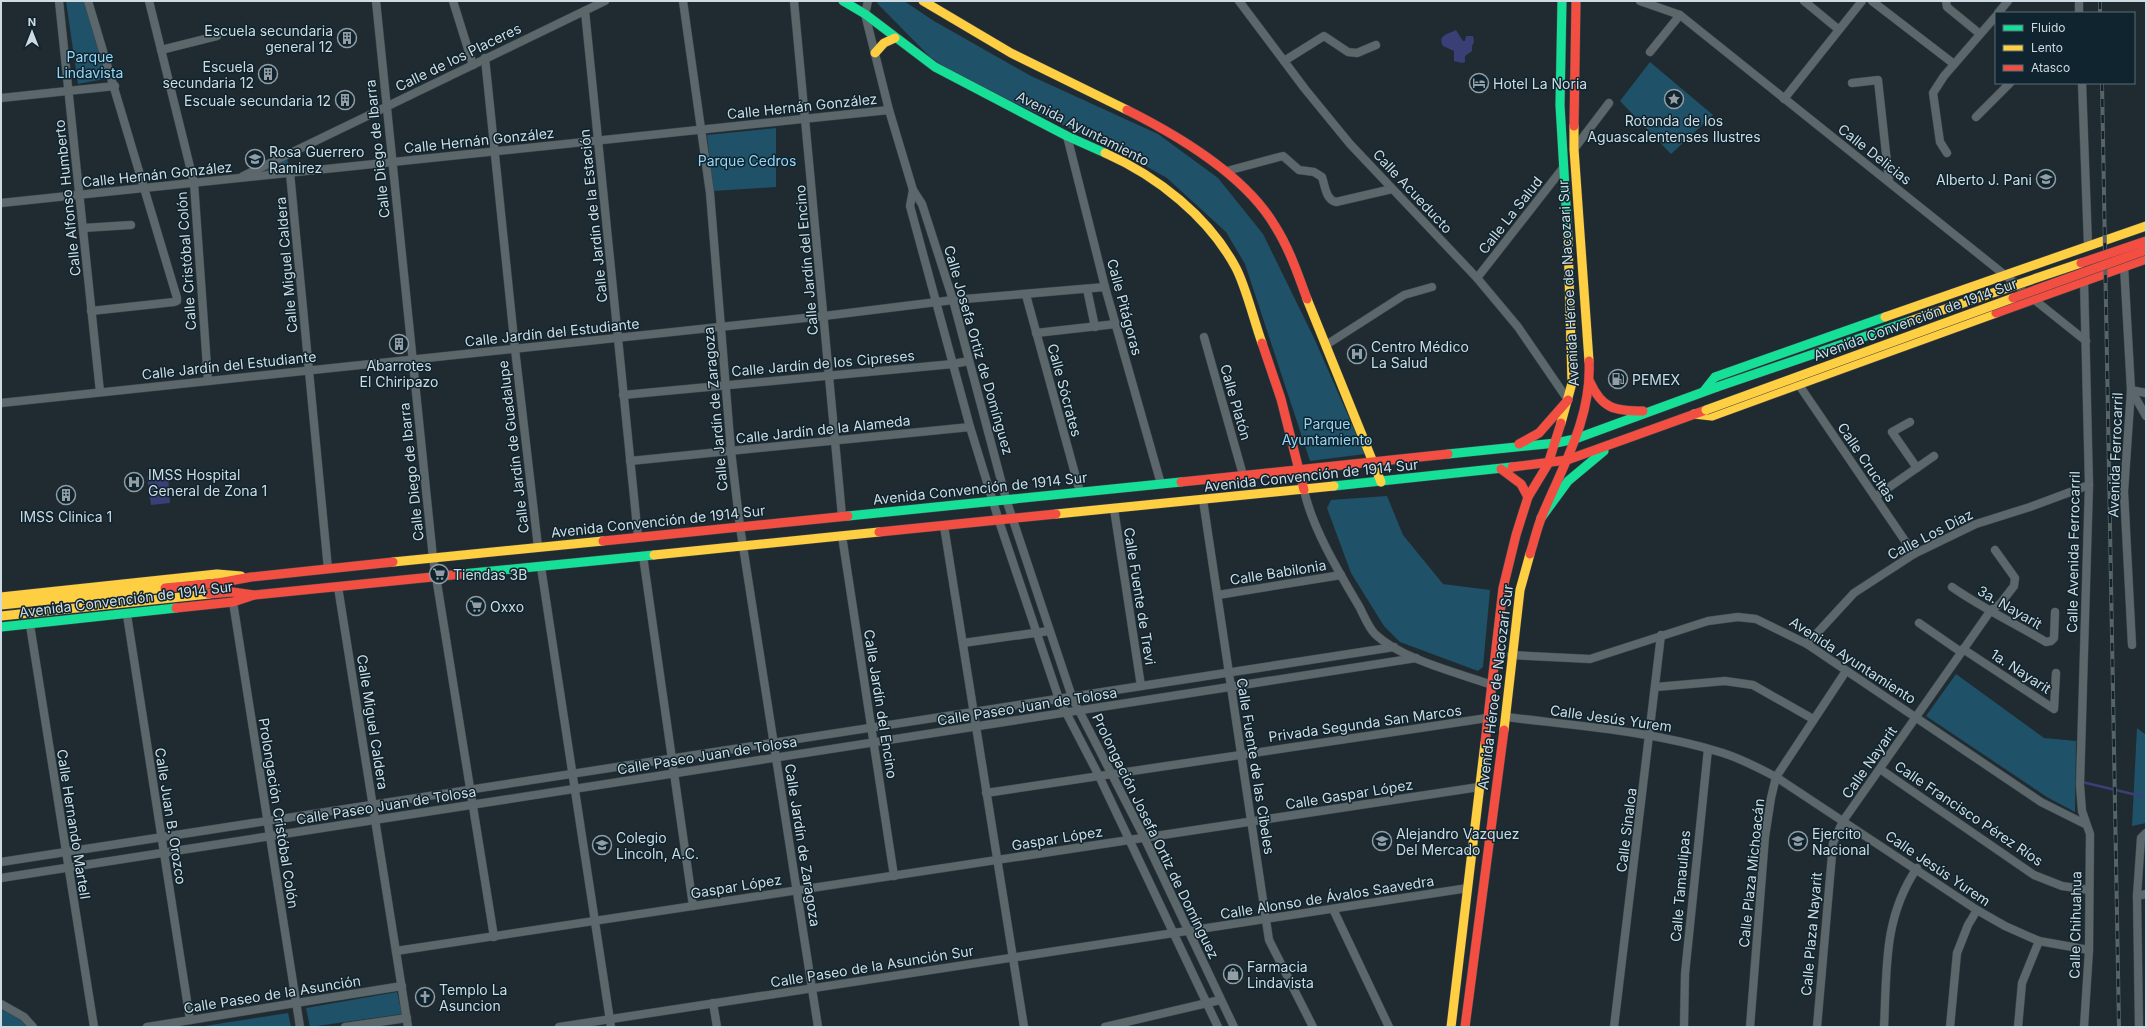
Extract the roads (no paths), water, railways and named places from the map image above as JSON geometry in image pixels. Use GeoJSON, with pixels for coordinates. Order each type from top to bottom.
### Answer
{"type":"FeatureCollection","features":[{"type":"Feature","properties":{"kind":"main road","name":"Avenida Ayuntamiento"},"geometry":{"type":"LineString","coordinates":[[843,1],[865,14],[935,67],[1067,136],[1125,162],[1162,186],[1207,226],[1236,268],[1281,399],[1300,469],[1304,490]]}},
{"type":"Feature","properties":{"kind":"main road","name":"Calle Josefa Ortiz de Domínguez"},"geometry":{"type":"LineString","coordinates":[[862,1],[865,14]]}},
{"type":"Feature","properties":{"kind":"main road"},"geometry":{"type":"LineString","coordinates":[[923,1],[948,18],[1039,68],[1164,128],[1227,171],[1273,223],[1326,345],[1381,482]]}},
{"type":"Feature","properties":{"kind":"main road","name":"Avenida Héroe de Nacozari Sur"},"geometry":{"type":"LineString","coordinates":[[1451,1027],[1503,588],[1516,536],[1528,497],[1548,464],[1556,443],[1572,382],[1560,106],[1562,1]]}},
{"type":"Feature","properties":{"kind":"main road","name":"Avenida Héroe de Nacozari Sur"},"geometry":{"type":"LineString","coordinates":[[1465,1027],[1506,717],[1511,655],[1520,590],[1541,518],[1567,460],[1585,411],[1590,382],[1574,149],[1576,1]]}},
{"type":"Feature","properties":{"kind":"main road"},"geometry":{"type":"LineString","coordinates":[[875,53],[880,45],[887,40],[895,38]]}},
{"type":"Feature","properties":{"kind":"main road"},"geometry":{"type":"LineString","coordinates":[[2109,253],[2118,245],[2145,229]]}},
{"type":"Feature","properties":{"kind":"main road"},"geometry":{"type":"LineString","coordinates":[[2145,229],[2138,235],[2137,245],[2141,253],[2146,258]]}},
{"type":"Feature","properties":{"kind":"main road","name":"Avenida Convención de 1914 Sur"},"geometry":{"type":"LineString","coordinates":[[1704,392],[1715,377],[2042,260],[2116,236],[2145,229]]}},
{"type":"Feature","properties":{"kind":"main road"},"geometry":{"type":"LineString","coordinates":[[2116,236],[2129,248],[2126,266]]}},
{"type":"Feature","properties":{"kind":"main road","name":"Avenida Convención de 1914 Sur"},"geometry":{"type":"LineString","coordinates":[[1,605],[197,586],[251,577],[538,547],[1556,443],[1575,439],[1716,387],[2146,241]]}},
{"type":"Feature","properties":{"kind":"main road","name":"Avenida Convención de 1914 Sur"},"geometry":{"type":"LineString","coordinates":[[1,616],[232,592],[254,595],[338,587],[1501,470],[1548,464],[1567,460],[1610,446],[1694,414],[2146,250]]}},
{"type":"Feature","properties":{"kind":"main road","name":"Avenida Convención de 1914 Sur"},"geometry":{"type":"LineString","coordinates":[[1694,414],[1712,416],[2146,258]]}},
{"type":"Feature","properties":{"kind":"main road"},"geometry":{"type":"LineString","coordinates":[[2042,260],[2052,265],[2056,270],[2058,283],[2055,292]]}},
{"type":"Feature","properties":{"kind":"main road"},"geometry":{"type":"LineString","coordinates":[[1590,382],[1596,397],[1606,405],[1620,411],[1653,411]]}},
{"type":"Feature","properties":{"kind":"main road"},"geometry":{"type":"LineString","coordinates":[[1513,447],[1539,433],[1568,400]]}},
{"type":"Feature","properties":{"kind":"main road"},"geometry":{"type":"LineString","coordinates":[[1541,518],[1568,481],[1610,446]]}},
{"type":"Feature","properties":{"kind":"main road"},"geometry":{"type":"LineString","coordinates":[[1501,470],[1520,482],[1526,490],[1528,497]]}},
{"type":"Feature","properties":{"kind":"main road","name":"Avenida Convención de 1914 Sur"},"geometry":{"type":"LineString","coordinates":[[1,597],[217,574],[251,577]]}},
{"type":"Feature","properties":{"kind":"main road","name":"Avenida Convención de 1914 Sur"},"geometry":{"type":"LineString","coordinates":[[1,627],[127,615],[233,602],[254,595]]}},
{"type":"Feature","properties":{"kind":"main road"},"geometry":{"type":"LineString","coordinates":[[1456,986],[1460,993],[1456,1019],[1458,1027]]}},
{"type":"Feature","properties":{"kind":"street","name":"Calle Alfonso Humberto"},"geometry":{"type":"LineString","coordinates":[[59,1],[100,392]]}},
{"type":"Feature","properties":{"kind":"street"},"geometry":{"type":"LineString","coordinates":[[88,1],[115,86],[143,188],[177,301],[91,311]]}},
{"type":"Feature","properties":{"kind":"street","name":"Calle Cristóbal Colón"},"geometry":{"type":"LineString","coordinates":[[149,1],[194,183],[208,381]]}},
{"type":"Feature","properties":{"kind":"street","name":"Calle Diego de Ibarra"},"geometry":{"type":"LineString","coordinates":[[376,1],[433,558],[494,937]]}},
{"type":"Feature","properties":{"kind":"street"},"geometry":{"type":"LineString","coordinates":[[453,1],[473,65]]}},
{"type":"Feature","properties":{"kind":"street","name":"Calle de los Placeres"},"geometry":{"type":"LineString","coordinates":[[237,179],[605,1]]}},
{"type":"Feature","properties":{"kind":"street","name":"Calle Jardín de Zaragoza"},"geometry":{"type":"LineString","coordinates":[[683,1],[710,193],[731,451],[740,527],[818,1027]]}},
{"type":"Feature","properties":{"kind":"street","name":"Calle Jardín del Encino"},"geometry":{"type":"LineString","coordinates":[[794,1],[842,516]]}},
{"type":"Feature","properties":{"kind":"street"},"geometry":{"type":"LineString","coordinates":[[865,14],[868,1]]}},
{"type":"Feature","properties":{"kind":"street","name":"Calle Acueducto"},"geometry":{"type":"LineString","coordinates":[[1239,1],[1284,61],[1350,144],[1477,278],[1518,327],[1568,400]]}},
{"type":"Feature","properties":{"kind":"street","name":"Calle Delicias"},"geometry":{"type":"LineString","coordinates":[[1640,1],[1680,15],[2005,274],[2086,341]]}},
{"type":"Feature","properties":{"kind":"street"},"geometry":{"type":"LineString","coordinates":[[1804,1],[1838,29]]}},
{"type":"Feature","properties":{"kind":"street"},"geometry":{"type":"LineString","coordinates":[[1784,99],[1838,29],[1862,1]]}},
{"type":"Feature","properties":{"kind":"street"},"geometry":{"type":"LineString","coordinates":[[1872,1],[1954,64]]}},
{"type":"Feature","properties":{"kind":"street"},"geometry":{"type":"LineString","coordinates":[[1946,1],[1947,6],[1980,34]]}},
{"type":"Feature","properties":{"kind":"street"},"geometry":{"type":"LineString","coordinates":[[1999,12],[2008,1]]}},
{"type":"Feature","properties":{"kind":"street"},"geometry":{"type":"LineString","coordinates":[[2079,1],[2079,12]]}},
{"type":"Feature","properties":{"kind":"street","name":"Calle Jardín de la Estación"},"geometry":{"type":"LineString","coordinates":[[585,11],[638,537]]}},
{"type":"Feature","properties":{"kind":"street","name":"Calle Josefa Ortiz de Domínguez"},"geometry":{"type":"LineString","coordinates":[[865,14],[889,110],[913,190],[922,204],[953,300],[1012,519]]}},
{"type":"Feature","properties":{"kind":"street"},"geometry":{"type":"LineString","coordinates":[[1650,52],[1680,15]]}},
{"type":"Feature","properties":{"kind":"street"},"geometry":{"type":"LineString","coordinates":[[1947,153],[1940,142],[1933,93],[1954,64],[1995,17]]}},
{"type":"Feature","properties":{"kind":"street"},"geometry":{"type":"LineString","coordinates":[[161,50],[217,36]]}},
{"type":"Feature","properties":{"kind":"street"},"geometry":{"type":"LineString","coordinates":[[1284,61],[1324,36],[1348,52],[1357,53],[1376,45]]}},
{"type":"Feature","properties":{"kind":"street","name":"Calle Jardín de Guadalupe"},"geometry":{"type":"LineString","coordinates":[[485,58],[515,349],[538,547]]}},
{"type":"Feature","properties":{"kind":"street"},"geometry":{"type":"LineString","coordinates":[[1852,83],[1878,80],[1889,181]]}},
{"type":"Feature","properties":{"kind":"street"},"geometry":{"type":"LineString","coordinates":[[1976,117],[2009,84]]}},
{"type":"Feature","properties":{"kind":"street"},"geometry":{"type":"LineString","coordinates":[[2082,84],[2088,245]]}},
{"type":"Feature","properties":{"kind":"street"},"geometry":{"type":"LineString","coordinates":[[1,98],[115,86]]}},
{"type":"Feature","properties":{"kind":"street"},"geometry":{"type":"LineString","coordinates":[[1574,149],[1609,103]]}},
{"type":"Feature","properties":{"kind":"street","name":"Calle Hernán González"},"geometry":{"type":"LineString","coordinates":[[1,203],[889,110]]}},
{"type":"Feature","properties":{"kind":"street","name":"Calle Pitágoras"},"geometry":{"type":"LineString","coordinates":[[1067,136],[1105,287],[1161,484]]}},
{"type":"Feature","properties":{"kind":"street"},"geometry":{"type":"LineString","coordinates":[[1227,171],[1283,156],[1299,170],[1314,172],[1322,177],[1329,199],[1332,201],[1336,202],[1392,189]]}},
{"type":"Feature","properties":{"kind":"street","name":"Calle La Salud"},"geometry":{"type":"LineString","coordinates":[[1477,278],[1563,168]]}},
{"type":"Feature","properties":{"kind":"street","name":"Calle Miguel Caldera"},"geometry":{"type":"LineString","coordinates":[[290,173],[328,569]]}},
{"type":"Feature","properties":{"kind":"street","name":"Calle Josefa Ortiz de Domínguez"},"geometry":{"type":"LineString","coordinates":[[913,190],[910,206],[970,427],[999,521]]}},
{"type":"Feature","properties":{"kind":"street"},"geometry":{"type":"LineString","coordinates":[[83,228],[131,225]]}},
{"type":"Feature","properties":{"kind":"street","name":"Avenida Ferrocarril"},"geometry":{"type":"LineString","coordinates":[[2126,266],[2131,390],[2124,492],[2132,645]]}},
{"type":"Feature","properties":{"kind":"street","name":"Calle Avenida Ferrocarril"},"geometry":{"type":"LineString","coordinates":[[2084,280],[2086,341],[2085,387],[2089,485],[2080,785],[2085,824]]}},
{"type":"Feature","properties":{"kind":"street","name":"Calle Jardín del Estudiante"},"geometry":{"type":"LineString","coordinates":[[1,402],[824,316],[953,300],[1026,295],[1105,287]]}},
{"type":"Feature","properties":{"kind":"street"},"geometry":{"type":"LineString","coordinates":[[1326,345],[1404,294],[1432,287]]}},
{"type":"Feature","properties":{"kind":"street"},"geometry":{"type":"LineString","coordinates":[[1087,289],[1095,327]]}},
{"type":"Feature","properties":{"kind":"street","name":"Calle Sócrates"},"geometry":{"type":"LineString","coordinates":[[1026,295],[1080,492]]}},
{"type":"Feature","properties":{"kind":"street"},"geometry":{"type":"LineString","coordinates":[[1036,333],[1116,324]]}},
{"type":"Feature","properties":{"kind":"street","name":"Calle Platón"},"geometry":{"type":"LineString","coordinates":[[1204,337],[1243,475]]}},
{"type":"Feature","properties":{"kind":"street","name":"Calle Jardín de los Cipreses"},"geometry":{"type":"LineString","coordinates":[[624,395],[953,364],[969,360]]}},
{"type":"Feature","properties":{"kind":"street","name":"Calle Crucitas"},"geometry":{"type":"LineString","coordinates":[[1798,385],[1914,554]]}},
{"type":"Feature","properties":{"kind":"street"},"geometry":{"type":"LineString","coordinates":[[2131,390],[2146,393]]}},
{"type":"Feature","properties":{"kind":"street"},"geometry":{"type":"LineString","coordinates":[[2131,390],[2146,416]]}},
{"type":"Feature","properties":{"kind":"street"},"geometry":{"type":"LineString","coordinates":[[1910,422],[1892,432],[1917,468]]}},
{"type":"Feature","properties":{"kind":"street","name":"Calle Jardín de la Alameda"},"geometry":{"type":"LineString","coordinates":[[630,461],[970,427]]}},
{"type":"Feature","properties":{"kind":"street"},"geometry":{"type":"LineString","coordinates":[[1875,497],[1934,456]]}},
{"type":"Feature","properties":{"kind":"street","name":"Calle Los Díaz"},"geometry":{"type":"LineString","coordinates":[[1807,644],[1854,593],[1914,554],[1976,524],[2030,507],[2089,485]]}},
{"type":"Feature","properties":{"kind":"street"},"geometry":{"type":"LineString","coordinates":[[1304,490],[1308,506],[1341,575],[1375,634],[1394,647],[1416,658],[1492,685]]}},
{"type":"Feature","properties":{"kind":"street","name":"Calle Fuente de las Cibeles"},"geometry":{"type":"LineString","coordinates":[[1203,500],[1269,940],[1313,1027]]}},
{"type":"Feature","properties":{"kind":"street","name":"Calle Fuente de Trevi"},"geometry":{"type":"LineString","coordinates":[[1114,509],[1141,686]]}},
{"type":"Feature","properties":{"kind":"street","name":"Prolongación Josefa Ortiz de Domínguez"},"geometry":{"type":"LineString","coordinates":[[1012,519],[1072,697],[1144,837],[1190,931],[1220,1000],[1234,1027]]}},
{"type":"Feature","properties":{"kind":"street","name":"Prolongación Josefa Ortiz de Domínguez"},"geometry":{"type":"LineString","coordinates":[[999,521],[1065,713],[1099,776],[1128,840],[1218,1027]]}},
{"type":"Feature","properties":{"kind":"street"},"geometry":{"type":"LineString","coordinates":[[944,526],[1024,1027]]}},
{"type":"Feature","properties":{"kind":"street","name":"Calle Jardín del Encino"},"geometry":{"type":"LineString","coordinates":[[842,536],[894,876]]}},
{"type":"Feature","properties":{"kind":"street","name":"Calle Nayarit"},"geometry":{"type":"LineString","coordinates":[[1843,821],[1917,717],[1962,650],[1991,610],[2000,604],[2016,582],[2015,578],[1995,550]]}},
{"type":"Feature","properties":{"kind":"street"},"geometry":{"type":"LineString","coordinates":[[643,556],[693,906]]}},
{"type":"Feature","properties":{"kind":"street"},"geometry":{"type":"LineString","coordinates":[[541,567],[611,1023]]}},
{"type":"Feature","properties":{"kind":"street","name":"Calle Babilonia"},"geometry":{"type":"LineString","coordinates":[[1218,595],[1341,575]]}},
{"type":"Feature","properties":{"kind":"street","name":"Calle Miguel Caldera"},"geometry":{"type":"LineString","coordinates":[[338,587],[408,1027]]}},
{"type":"Feature","properties":{"kind":"street","name":"3a. Nayarit"},"geometry":{"type":"LineString","coordinates":[[1952,587],[1980,606],[1991,610],[2046,642],[2051,641],[2054,638],[2055,612]]}},
{"type":"Feature","properties":{"kind":"street","name":"Prolongación Cristóbal Colón"},"geometry":{"type":"LineString","coordinates":[[233,602],[300,1027]]}},
{"type":"Feature","properties":{"kind":"street","name":"Calle Juan B. Orozco"},"geometry":{"type":"LineString","coordinates":[[127,615],[190,1020]]}},
{"type":"Feature","properties":{"kind":"street","name":"Avenida Ayuntamiento"},"geometry":{"type":"LineString","coordinates":[[1511,655],[1590,659],[1708,622],[1738,617],[1756,619],[1807,644],[2041,802],[2085,824]]}},
{"type":"Feature","properties":{"kind":"street","name":"1a. Nayarit"},"geometry":{"type":"LineString","coordinates":[[1919,623],[2054,709],[2056,673]]}},
{"type":"Feature","properties":{"kind":"street","name":"Calle Hernando Martell"},"geometry":{"type":"LineString","coordinates":[[30,625],[94,1027]]}},
{"type":"Feature","properties":{"kind":"street"},"geometry":{"type":"LineString","coordinates":[[963,644],[1049,631]]}},
{"type":"Feature","properties":{"kind":"street","name":"Calle Sinaloa"},"geometry":{"type":"LineString","coordinates":[[1614,1027],[1661,636]]}},
{"type":"Feature","properties":{"kind":"street","name":"Calle Paseo Juan de Tolosa"},"geometry":{"type":"LineString","coordinates":[[1,862],[1394,647]]}},
{"type":"Feature","properties":{"kind":"street","name":"Calle Paseo Juan de Tolosa"},"geometry":{"type":"LineString","coordinates":[[1,878],[1416,658]]}},
{"type":"Feature","properties":{"kind":"street","name":"Calle Plaza Michoacán"},"geometry":{"type":"LineString","coordinates":[[1750,1027],[1765,837],[1776,777],[1846,671]]}},
{"type":"Feature","properties":{"kind":"street"},"geometry":{"type":"LineString","coordinates":[[1656,687],[1725,680],[1753,685],[1813,719]]}},
{"type":"Feature","properties":{"kind":"street","name":"Calle Jesús Yurem"},"geometry":{"type":"LineString","coordinates":[[1506,717],[1650,735],[1708,749],[1741,759],[1776,777],[1917,868],[1977,910],[2005,926],[2039,942],[2089,950]]}},
{"type":"Feature","properties":{"kind":"street","name":"Privada Segunda San Marcos"},"geometry":{"type":"LineString","coordinates":[[986,793],[1487,718]]}},
{"type":"Feature","properties":{"kind":"street","name":"Calle Tamaulipas"},"geometry":{"type":"LineString","coordinates":[[1684,1027],[1684,980],[1708,749]]}},
{"type":"Feature","properties":{"kind":"street","name":"Calle Francisco Pérez Ríos"},"geometry":{"type":"LineString","coordinates":[[1880,769],[2034,875],[2062,886],[2089,890]]}},
{"type":"Feature","properties":{"kind":"street","name":"Calle Gaspar López"},"geometry":{"type":"LineString","coordinates":[[1128,840],[1479,787]]}},
{"type":"Feature","properties":{"kind":"street","name":"Calle Plaza Nayarit"},"geometry":{"type":"LineString","coordinates":[[1817,1027],[1831,854],[1833,843],[1843,821]]}},
{"type":"Feature","properties":{"kind":"street","name":"Calle Chihuahua"},"geometry":{"type":"LineString","coordinates":[[2084,1027],[2089,950],[2090,834],[2085,824]]}},
{"type":"Feature","properties":{"kind":"street"},"geometry":{"type":"LineString","coordinates":[[2139,1027],[2142,1002],[2142,946],[2137,896],[2141,838],[2145,833]]}},
{"type":"Feature","properties":{"kind":"street","name":"Gaspar López"},"geometry":{"type":"LineString","coordinates":[[396,951],[1128,840]]}},
{"type":"Feature","properties":{"kind":"street"},"geometry":{"type":"LineString","coordinates":[[1884,1027],[1887,954],[1894,913],[1904,887],[1917,868]]}},
{"type":"Feature","properties":{"kind":"street","name":"Calle Alonso de Ávalos Saavedra"},"geometry":{"type":"LineString","coordinates":[[1190,931],[1468,888]]}},
{"type":"Feature","properties":{"kind":"street"},"geometry":{"type":"LineString","coordinates":[[2137,896],[2146,894]]}},
{"type":"Feature","properties":{"kind":"street"},"geometry":{"type":"LineString","coordinates":[[1333,909],[1388,1027]]}},
{"type":"Feature","properties":{"kind":"street"},"geometry":{"type":"LineString","coordinates":[[1950,1027],[1957,953],[1968,925],[1977,910]]}},
{"type":"Feature","properties":{"kind":"street","name":"Calle Paseo de la Asunción Sur"},"geometry":{"type":"LineString","coordinates":[[559,1027],[611,1023],[713,1003],[1190,931]]}},
{"type":"Feature","properties":{"kind":"street"},"geometry":{"type":"LineString","coordinates":[[2018,1027],[2022,983],[2039,942]]}},
{"type":"Feature","properties":{"kind":"street","name":"Calle Paseo de la Asunción"},"geometry":{"type":"LineString","coordinates":[[146,1027],[402,986]]}},
{"type":"Feature","properties":{"kind":"street"},"geometry":{"type":"LineString","coordinates":[[1105,1027],[1123,1025],[1220,1000]]}},
{"type":"Feature","properties":{"kind":"street"},"geometry":{"type":"LineString","coordinates":[[713,1003],[717,1027]]}},
{"type":"Feature","properties":{"kind":"street"},"geometry":{"type":"LineString","coordinates":[[1,1004],[24,1017],[33,1027]]}},
{"type":"Feature","properties":{"kind":"street"},"geometry":{"type":"LineString","coordinates":[[346,1027],[407,1018]]}},
{"type":"Feature","properties":{"kind":"water"},"geometry":{"type":"Polygon","coordinates":[[[1456,30],[1463,41],[1465,41],[1466,36],[1473,36],[1474,42],[1472,51],[1465,56],[1465,62],[1462,63],[1454,61],[1454,51],[1443,46],[1441,39],[1444,35],[1456,30]]]}},
{"type":"Feature","properties":{"kind":"water"},"geometry":{"type":"Polygon","coordinates":[[[168,474],[170,503],[151,505],[147,476],[168,474]]]}},
{"type":"Feature","properties":{"kind":"waterway"},"geometry":{"type":"LineString","coordinates":[[2082,782],[2141,796],[2146,795]]}},
{"type":"Feature","properties":{"kind":"railway"},"geometry":{"type":"LineString","coordinates":[[2100,1],[2100,12]]}},
{"type":"Feature","properties":{"kind":"railway"},"geometry":{"type":"LineString","coordinates":[[2102,84],[2119,1027]]}},
{"type":"Feature","properties":{"kind":"place","name":"Escuela secundaria general 12"},"geometry":{"type":"Point","coordinates":[347,38]}},
{"type":"Feature","properties":{"kind":"place","name":"Escuela secundaria 12"},"geometry":{"type":"Point","coordinates":[268,74]}},
{"type":"Feature","properties":{"kind":"place","name":"Hotel La Noria"},"geometry":{"type":"Point","coordinates":[1479,83]}},
{"type":"Feature","properties":{"kind":"place","name":"Rotonda de los Aguascalentenses Ilustres"},"geometry":{"type":"Point","coordinates":[1674,99]}},
{"type":"Feature","properties":{"kind":"place","name":"Escuale secundaria 12"},"geometry":{"type":"Point","coordinates":[345,100]}},
{"type":"Feature","properties":{"kind":"place","name":"Rosa Guerrero Ramirez"},"geometry":{"type":"Point","coordinates":[255,159]}},
{"type":"Feature","properties":{"kind":"place","name":"Alberto J. Pani"},"geometry":{"type":"Point","coordinates":[2046,179]}},
{"type":"Feature","properties":{"kind":"place","name":"Abarrotes El Chiripazo"},"geometry":{"type":"Point","coordinates":[399,344]}},
{"type":"Feature","properties":{"kind":"place","name":"Centro Médico La Salud"},"geometry":{"type":"Point","coordinates":[1357,354]}},
{"type":"Feature","properties":{"kind":"place","name":"PEMEX"},"geometry":{"type":"Point","coordinates":[1618,379]}},
{"type":"Feature","properties":{"kind":"place","name":"IMSS Hospital General de Zona 1"},"geometry":{"type":"Point","coordinates":[134,482]}},
{"type":"Feature","properties":{"kind":"place","name":"IMSS Clinica 1"},"geometry":{"type":"Point","coordinates":[66,495]}},
{"type":"Feature","properties":{"kind":"place","name":"Tiendas 3B"},"geometry":{"type":"Point","coordinates":[439,574]}},
{"type":"Feature","properties":{"kind":"place","name":"Oxxo"},"geometry":{"type":"Point","coordinates":[476,606]}},
{"type":"Feature","properties":{"kind":"place","name":"Alejandro Vazquez Del Mercado"},"geometry":{"type":"Point","coordinates":[1382,841]}},
{"type":"Feature","properties":{"kind":"place","name":"Ejercito Nacional"},"geometry":{"type":"Point","coordinates":[1798,841]}},
{"type":"Feature","properties":{"kind":"place","name":"Colegio Lincoln, A.C."},"geometry":{"type":"Point","coordinates":[602,845]}},
{"type":"Feature","properties":{"kind":"place","name":"Farmacia Lindavista"},"geometry":{"type":"Point","coordinates":[1233,974]}},
{"type":"Feature","properties":{"kind":"place","name":"Templo La Asuncion"},"geometry":{"type":"Point","coordinates":[425,997]}},
{"type":"Feature","properties":{"kind":"park label","name":"Parque Lindavista"},"geometry":{"type":"Point","coordinates":[90,64]}},
{"type":"Feature","properties":{"kind":"park label","name":"Parque Cedros"},"geometry":{"type":"Point","coordinates":[747,160]}},
{"type":"Feature","properties":{"kind":"park label","name":"Parque Ayuntamiento"},"geometry":{"type":"Point","coordinates":[1327,432]}}]}
